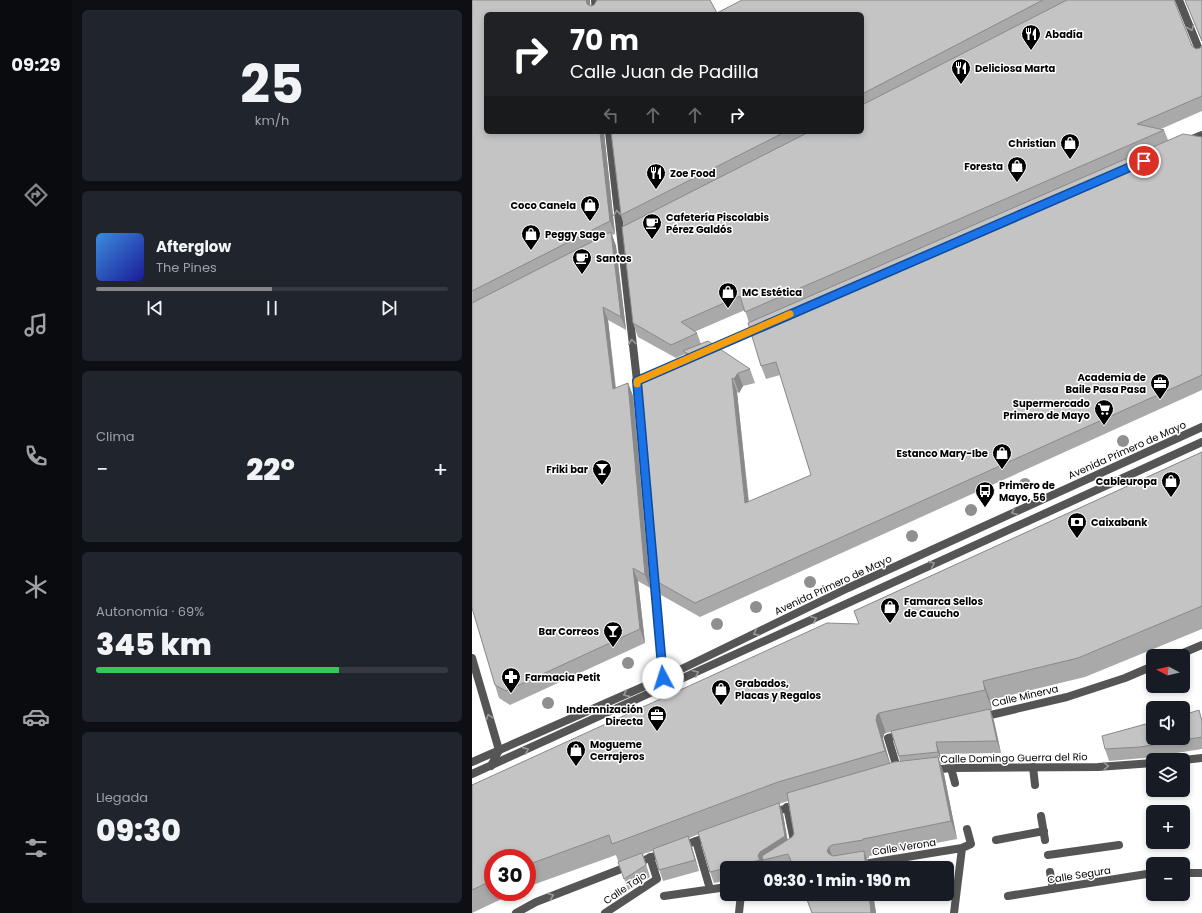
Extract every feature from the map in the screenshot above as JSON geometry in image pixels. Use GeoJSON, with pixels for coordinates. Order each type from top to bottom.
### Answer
{"type":"FeatureCollection","features":[{"type":"Feature","properties":{"kind":"street"},"geometry":{"type":"LineString","coordinates":[[595,0],[596,12]]}},
{"type":"Feature","properties":{"kind":"street"},"geometry":{"type":"LineString","coordinates":[[1179,0],[1202,57]]}},
{"type":"Feature","properties":{"kind":"street"},"geometry":{"type":"LineString","coordinates":[[609,134],[620,239],[641,380],[663,678],[658,690]]}},
{"type":"Feature","properties":{"kind":"street"},"geometry":{"type":"LineString","coordinates":[[1180,145],[1202,135]]}},
{"type":"Feature","properties":{"kind":"street"},"geometry":{"type":"LineString","coordinates":[[700,354],[771,323]]}},
{"type":"Feature","properties":{"kind":"street","name":"Avenida Primero de Mayo"},"geometry":{"type":"LineString","coordinates":[[472,762],[663,678],[839,592],[1202,427]]}},
{"type":"Feature","properties":{"kind":"street"},"geometry":{"type":"LineString","coordinates":[[472,774],[1202,442]]}},
{"type":"Feature","properties":{"kind":"street"},"geometry":{"type":"LineString","coordinates":[[1190,650],[1202,645]]}},
{"type":"Feature","properties":{"kind":"street"},"geometry":{"type":"LineString","coordinates":[[472,658],[500,750],[491,766]]}},
{"type":"Feature","properties":{"kind":"street","name":"Calle Minerva"},"geometry":{"type":"LineString","coordinates":[[970,720],[1068,697],[1125,678],[1146,669]]}},
{"type":"Feature","properties":{"kind":"street"},"geometry":{"type":"LineString","coordinates":[[899,774],[888,738],[910,733]]}},
{"type":"Feature","properties":{"kind":"street"},"geometry":{"type":"LineString","coordinates":[[1190,759],[1202,758]]}},
{"type":"Feature","properties":{"kind":"street","name":"Calle Domingo Guerra del Río"},"geometry":{"type":"LineString","coordinates":[[921,771],[951,768],[1098,767],[1146,764]]}},
{"type":"Feature","properties":{"kind":"street"},"geometry":{"type":"LineString","coordinates":[[1033,767],[1035,785]]}},
{"type":"Feature","properties":{"kind":"street"},"geometry":{"type":"LineString","coordinates":[[951,768],[955,783]]}},
{"type":"Feature","properties":{"kind":"street"},"geometry":{"type":"LineString","coordinates":[[766,815],[809,801]]}},
{"type":"Feature","properties":{"kind":"street"},"geometry":{"type":"LineString","coordinates":[[787,808],[795,850],[790,853]]}},
{"type":"Feature","properties":{"kind":"street"},"geometry":{"type":"LineString","coordinates":[[1041,816],[1045,840]]}},
{"type":"Feature","properties":{"kind":"street","name":"Calle Verona"},"geometry":{"type":"LineString","coordinates":[[882,861],[962,848],[971,844],[967,829]]}},
{"type":"Feature","properties":{"kind":"street"},"geometry":{"type":"LineString","coordinates":[[996,840],[1044,831]]}},
{"type":"Feature","properties":{"kind":"street"},"geometry":{"type":"LineString","coordinates":[[516,913],[536,902],[650,857],[717,834]]}},
{"type":"Feature","properties":{"kind":"street"},"geometry":{"type":"LineString","coordinates":[[696,841],[710,889]]}},
{"type":"Feature","properties":{"kind":"street"},"geometry":{"type":"LineString","coordinates":[[1048,855],[1119,845]]}},
{"type":"Feature","properties":{"kind":"street"},"geometry":{"type":"LineString","coordinates":[[954,913],[962,848]]}},
{"type":"Feature","properties":{"kind":"street","name":"Calle Tajo"},"geometry":{"type":"LineString","coordinates":[[605,913],[657,879],[650,857]]}},
{"type":"Feature","properties":{"kind":"street"},"geometry":{"type":"LineString","coordinates":[[1050,872],[1053,889]]}},
{"type":"Feature","properties":{"kind":"street"},"geometry":{"type":"LineString","coordinates":[[1190,873],[1202,874]]}},
{"type":"Feature","properties":{"kind":"street","name":"Calle Segura"},"geometry":{"type":"LineString","coordinates":[[1008,896],[1146,874]]}},
{"type":"Feature","properties":{"kind":"street"},"geometry":{"type":"LineString","coordinates":[[664,896],[720,888]]}},
{"type":"Feature","properties":{"kind":"street"},"geometry":{"type":"LineString","coordinates":[[739,913],[741,901]]}},
{"type":"Feature","properties":{"kind":"building"},"geometry":{"type":"Polygon","coordinates":[[[472,0],[586,0],[587,4],[591,6],[594,5],[597,0],[710,0],[716,12],[484,12],[484,134],[600,134],[610,221],[472,291],[472,0]]]}},
{"type":"Feature","properties":{"kind":"building"},"geometry":{"type":"Polygon","coordinates":[[[742,0],[1043,0],[864,93],[864,12],[719,12],[742,0]]]}},
{"type":"Feature","properties":{"kind":"building"},"geometry":{"type":"Polygon","coordinates":[[[1067,0],[1174,0],[1192,46],[1196,49],[1200,48],[1202,45],[1202,96],[1137,124],[1164,130],[745,312],[740,296],[681,322],[697,333],[671,345],[633,323],[622,227],[805,134],[864,134],[864,104],[1067,0]]]}},
{"type":"Feature","properties":{"kind":"building"},"geometry":{"type":"Polygon","coordinates":[[[1185,0],[1202,0],[1202,41],[1185,0]]]}},
{"type":"Feature","properties":{"kind":"building"},"geometry":{"type":"Polygon","coordinates":[[[611,134],[781,134],[621,215],[611,134]]]}},
{"type":"Feature","properties":{"kind":"building"},"geometry":{"type":"Polygon","coordinates":[[[1183,134],[1202,137],[1202,375],[695,603],[656,581],[639,378],[690,355],[683,351],[708,341],[750,369],[738,373],[734,379],[732,378],[745,503],[811,475],[776,362],[761,366],[748,323],[1183,134]]]}},
{"type":"Feature","properties":{"kind":"building"},"geometry":{"type":"Polygon","coordinates":[[[611,232],[621,317],[603,307],[613,389],[628,383],[645,575],[633,568],[640,629],[506,691],[495,685],[472,608],[472,303],[611,232]]]}},
{"type":"Feature","properties":{"kind":"building"},"geometry":{"type":"Polygon","coordinates":[[[1202,452],[1202,606],[1078,658],[983,681],[985,690],[879,713],[876,720],[885,751],[778,782],[612,844],[609,835],[536,862],[536,849],[484,849],[484,884],[472,890],[472,785],[827,623],[859,624],[854,611],[1202,452]]]}},
{"type":"Feature","properties":{"kind":"building"},"geometry":{"type":"Polygon","coordinates":[[[990,709],[997,741],[936,742],[938,752],[899,756],[891,731],[990,709]]]}},
{"type":"Feature","properties":{"kind":"building"},"geometry":{"type":"Polygon","coordinates":[[[1199,710],[1202,721],[1202,737],[1190,739],[1190,713],[1199,710]]]}},
{"type":"Feature","properties":{"kind":"building"},"geometry":{"type":"Polygon","coordinates":[[[1146,724],[1146,745],[1152,745],[1105,749],[1102,736],[1146,724]]]}},
{"type":"Feature","properties":{"kind":"building"},"geometry":{"type":"Polygon","coordinates":[[[938,757],[951,821],[863,840],[832,845],[827,851],[833,856],[864,851],[865,861],[791,861],[788,854],[763,860],[762,856],[792,837],[794,834],[787,793],[894,762],[938,757]]]}},
{"type":"Feature","properties":{"kind":"building"},"geometry":{"type":"Polygon","coordinates":[[[779,803],[785,836],[760,852],[758,856],[760,860],[720,861],[720,870],[710,872],[698,832],[779,803]]]}},
{"type":"Feature","properties":{"kind":"building"},"geometry":{"type":"Polygon","coordinates":[[[688,836],[695,860],[659,870],[653,849],[688,836]]]}},
{"type":"Feature","properties":{"kind":"building"},"geometry":{"type":"Polygon","coordinates":[[[642,853],[646,865],[624,879],[618,862],[642,853]]]}},
{"type":"Feature","properties":{"kind":"building"},"geometry":{"type":"Polygon","coordinates":[[[808,901],[870,901],[871,913],[812,913],[808,901]]]}},
{"type":"Feature","properties":{"kind":"slow traffic"},"geometry":{"type":"LineString","coordinates":[[637,384],[637,381],[790,314]]}},
{"type":"Feature","properties":{"kind":"place","name":"Abadía"},"geometry":{"type":"Point","coordinates":[1031,51]}},
{"type":"Feature","properties":{"kind":"place","name":"Deliciosa Marta"},"geometry":{"type":"Point","coordinates":[961,85]}},
{"type":"Feature","properties":{"kind":"place","name":"Christian"},"geometry":{"type":"Point","coordinates":[1070,160]}},
{"type":"Feature","properties":{"kind":"place","name":"Foresta"},"geometry":{"type":"Point","coordinates":[1017,183]}},
{"type":"Feature","properties":{"kind":"place","name":"Zoe Food"},"geometry":{"type":"Point","coordinates":[656,190]}},
{"type":"Feature","properties":{"kind":"place","name":"Coco Canela"},"geometry":{"type":"Point","coordinates":[590,222]}},
{"type":"Feature","properties":{"kind":"place","name":"Cafetería Piscolabis Pérez Galdós"},"geometry":{"type":"Point","coordinates":[652,240]}},
{"type":"Feature","properties":{"kind":"place","name":"Peggy Sage"},"geometry":{"type":"Point","coordinates":[531,251]}},
{"type":"Feature","properties":{"kind":"place","name":"Santos"},"geometry":{"type":"Point","coordinates":[582,275]}},
{"type":"Feature","properties":{"kind":"place","name":"MC Estética"},"geometry":{"type":"Point","coordinates":[728,309]}},
{"type":"Feature","properties":{"kind":"place","name":"Academia de Baile Pasa Pasa"},"geometry":{"type":"Point","coordinates":[1160,400]}},
{"type":"Feature","properties":{"kind":"place","name":"Supermercado Primero de Mayo"},"geometry":{"type":"Point","coordinates":[1104,426]}},
{"type":"Feature","properties":{"kind":"place","name":"Estanco Mary-Ibe"},"geometry":{"type":"Point","coordinates":[1002,470]}},
{"type":"Feature","properties":{"kind":"place","name":"Friki bar"},"geometry":{"type":"Point","coordinates":[602,486]}},
{"type":"Feature","properties":{"kind":"place","name":"Cableuropa"},"geometry":{"type":"Point","coordinates":[1171,498]}},
{"type":"Feature","properties":{"kind":"place","name":"Primero de Mayo, 56"},"geometry":{"type":"Point","coordinates":[985,508]}},
{"type":"Feature","properties":{"kind":"place","name":"Caixabank"},"geometry":{"type":"Point","coordinates":[1077,539]}},
{"type":"Feature","properties":{"kind":"place","name":"Famarca Sellos de Caucho"},"geometry":{"type":"Point","coordinates":[890,624]}},
{"type":"Feature","properties":{"kind":"place","name":"Bar Correos"},"geometry":{"type":"Point","coordinates":[613,648]}},
{"type":"Feature","properties":{"kind":"place","name":"Farmacia Petit"},"geometry":{"type":"Point","coordinates":[511,694]}},
{"type":"Feature","properties":{"kind":"place","name":"Grabados, Placas y Regalos"},"geometry":{"type":"Point","coordinates":[721,706]}},
{"type":"Feature","properties":{"kind":"place","name":"Indemnización Directa"},"geometry":{"type":"Point","coordinates":[657,732]}},
{"type":"Feature","properties":{"kind":"place","name":"Mogueme Cerrajeros"},"geometry":{"type":"Point","coordinates":[576,767]}},
{"type":"Feature","properties":{"kind":"route"},"geometry":{"type":"LineString","coordinates":[[663,678],[637,381],[1144,161]]}}]}
